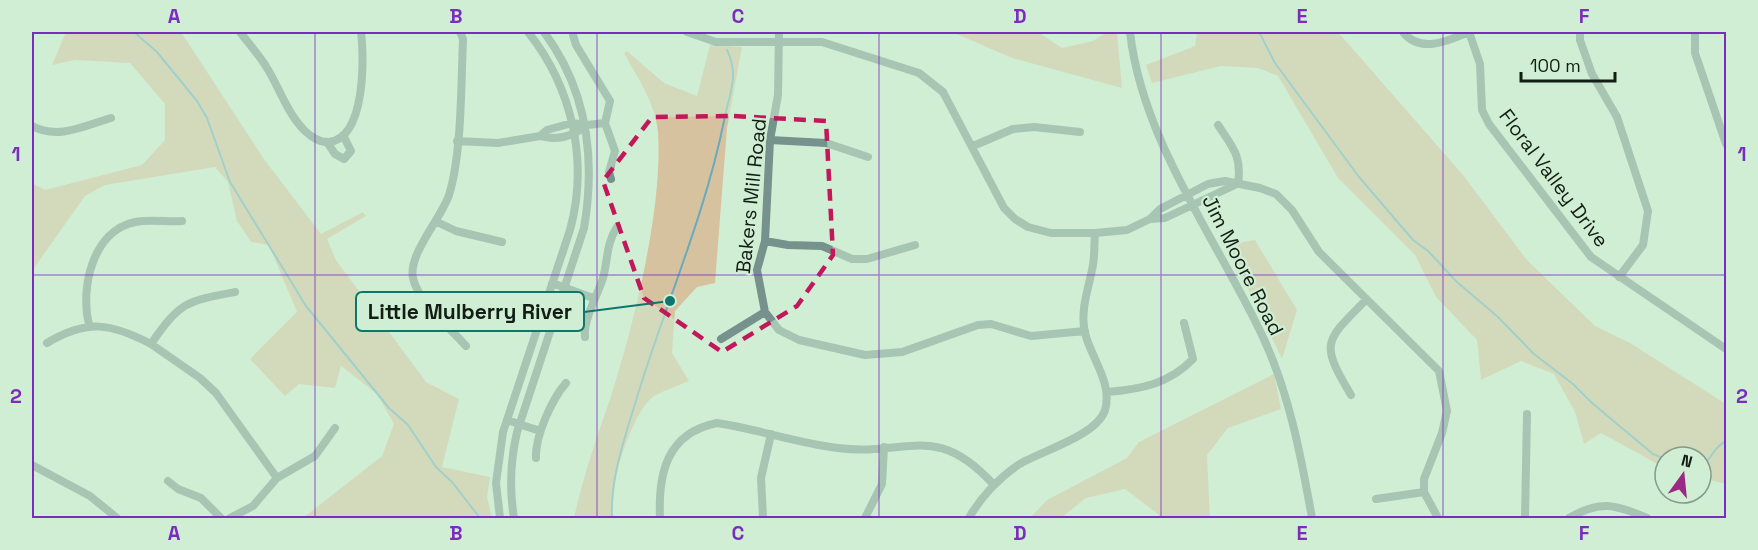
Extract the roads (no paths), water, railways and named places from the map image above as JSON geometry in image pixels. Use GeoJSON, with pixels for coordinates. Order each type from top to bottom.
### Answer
{"type":"FeatureCollection","features":[{"type":"Feature","properties":{"kind":"street"},"geometry":{"type":"LineString","coordinates":[[240,32],[267,68],[288,109],[306,132],[316,140],[327,142],[338,140],[356,114],[362,84],[361,32]]}},
{"type":"Feature","properties":{"kind":"street"},"geometry":{"type":"LineString","coordinates":[[460,32],[463,39],[458,141],[449,194],[437,222],[413,261],[413,278],[419,294],[466,346]]}},
{"type":"Feature","properties":{"kind":"street"},"geometry":{"type":"LineString","coordinates":[[500,519],[496,483],[497,459],[507,420],[575,212],[578,174],[572,123],[554,68],[528,32]]}},
{"type":"Feature","properties":{"kind":"street"},"geometry":{"type":"LineString","coordinates":[[514,519],[510,495],[510,460],[584,228],[589,196],[586,125],[577,90],[561,55],[544,32]]}},
{"type":"Feature","properties":{"kind":"street"},"geometry":{"type":"LineString","coordinates":[[687,32],[716,42],[779,41],[836,46],[919,73],[943,93],[996,193],[1015,219],[1028,227],[1051,233],[1127,230],[1150,219],[1160,209],[1187,194],[1208,184],[1225,181],[1260,188],[1276,194],[1292,210],[1319,252],[1366,300],[1427,356],[1439,371],[1445,388],[1447,411],[1442,433],[1427,469],[1424,492],[1438,519]]}},
{"type":"Feature","properties":{"kind":"street","name":"Bakers Mill Road"},"geometry":{"type":"LineString","coordinates":[[765,312],[757,270],[765,241],[770,140],[778,95],[779,32]]}},
{"type":"Feature","properties":{"kind":"street","name":"Jim Moore Road"},"geometry":{"type":"LineString","coordinates":[[1130,32],[1144,97],[1187,194],[1261,333],[1282,383],[1312,519]]}},
{"type":"Feature","properties":{"kind":"street"},"geometry":{"type":"LineString","coordinates":[[1403,32],[1407,37],[1422,44],[1439,44],[1469,32]]}},
{"type":"Feature","properties":{"kind":"street","name":"Floral Valley Drive"},"geometry":{"type":"LineString","coordinates":[[1469,32],[1480,64],[1482,110],[1489,124],[1591,257],[1726,349]]}},
{"type":"Feature","properties":{"kind":"street"},"geometry":{"type":"LineString","coordinates":[[1580,32],[1580,40],[1592,74],[1617,117],[1648,212],[1643,245],[1619,277]]}},
{"type":"Feature","properties":{"kind":"street"},"geometry":{"type":"LineString","coordinates":[[1695,32],[1695,53],[1726,144]]}},
{"type":"Feature","properties":{"kind":"street"},"geometry":{"type":"LineString","coordinates":[[573,35],[599,87],[608,96],[609,108],[605,123],[615,143],[610,179]]}},
{"type":"Feature","properties":{"kind":"street"},"geometry":{"type":"LineString","coordinates":[[32,126],[50,133],[63,132],[111,118]]}},
{"type":"Feature","properties":{"kind":"street"},"geometry":{"type":"LineString","coordinates":[[540,136],[547,130],[572,123],[586,125],[605,123]]}},
{"type":"Feature","properties":{"kind":"street"},"geometry":{"type":"LineString","coordinates":[[458,141],[498,143],[540,136],[547,138],[574,135],[586,125]]}},
{"type":"Feature","properties":{"kind":"street"},"geometry":{"type":"LineString","coordinates":[[1218,125],[1238,155],[1238,184]]}},
{"type":"Feature","properties":{"kind":"street"},"geometry":{"type":"LineString","coordinates":[[973,146],[1013,129],[1034,127],[1080,132]]}},
{"type":"Feature","properties":{"kind":"street"},"geometry":{"type":"LineString","coordinates":[[327,142],[335,154],[344,159],[351,151],[343,135]]}},
{"type":"Feature","properties":{"kind":"street"},"geometry":{"type":"LineString","coordinates":[[770,140],[826,142],[868,157]]}},
{"type":"Feature","properties":{"kind":"street"},"geometry":{"type":"LineString","coordinates":[[1150,219],[1165,218],[1238,184]]}},
{"type":"Feature","properties":{"kind":"street"},"geometry":{"type":"LineString","coordinates":[[88,325],[84,290],[90,269],[99,251],[113,234],[136,221],[182,221]]}},
{"type":"Feature","properties":{"kind":"street"},"geometry":{"type":"LineString","coordinates":[[437,222],[456,231],[502,242]]}},
{"type":"Feature","properties":{"kind":"street"},"geometry":{"type":"LineString","coordinates":[[585,337],[593,298],[602,280],[607,249],[616,228]]}},
{"type":"Feature","properties":{"kind":"street"},"geometry":{"type":"LineString","coordinates":[[969,519],[994,485],[1018,465],[1088,430],[1099,422],[1105,411],[1108,392],[1084,331],[1085,299],[1093,267],[1095,233]]}},
{"type":"Feature","properties":{"kind":"street"},"geometry":{"type":"LineString","coordinates":[[765,241],[788,245],[822,246],[852,259],[867,259],[915,245]]}},
{"type":"Feature","properties":{"kind":"street"},"geometry":{"type":"LineString","coordinates":[[552,283],[593,298]]}},
{"type":"Feature","properties":{"kind":"street"},"geometry":{"type":"LineString","coordinates":[[151,344],[176,311],[189,301],[235,292]]}},
{"type":"Feature","properties":{"kind":"street"},"geometry":{"type":"LineString","coordinates":[[1351,395],[1334,367],[1329,347],[1339,327],[1366,300]]}},
{"type":"Feature","properties":{"kind":"street"},"geometry":{"type":"LineString","coordinates":[[722,339],[765,312],[779,330],[800,340],[865,355],[903,352],[978,325],[991,324],[1031,336],[1084,331]]}},
{"type":"Feature","properties":{"kind":"street"},"geometry":{"type":"LineString","coordinates":[[1108,392],[1139,389],[1179,373],[1193,359],[1184,322]]}},
{"type":"Feature","properties":{"kind":"street"},"geometry":{"type":"LineString","coordinates":[[47,343],[88,325],[110,326],[151,344],[200,378],[216,393],[277,478]]}},
{"type":"Feature","properties":{"kind":"street"},"geometry":{"type":"LineString","coordinates":[[536,458],[540,430],[559,391],[566,382]]}},
{"type":"Feature","properties":{"kind":"street"},"geometry":{"type":"LineString","coordinates":[[1525,519],[1527,414]]}},
{"type":"Feature","properties":{"kind":"street"},"geometry":{"type":"LineString","coordinates":[[507,420],[540,430]]}},
{"type":"Feature","properties":{"kind":"street"},"geometry":{"type":"LineString","coordinates":[[660,519],[660,496],[668,460],[680,438],[699,426],[717,423],[842,449],[925,445],[944,448],[959,453],[976,466],[994,485]]}},
{"type":"Feature","properties":{"kind":"street"},"geometry":{"type":"LineString","coordinates":[[230,519],[253,506],[277,478],[315,456],[335,428]]}},
{"type":"Feature","properties":{"kind":"street"},"geometry":{"type":"LineString","coordinates":[[763,517],[762,478],[771,434]]}},
{"type":"Feature","properties":{"kind":"street"},"geometry":{"type":"LineString","coordinates":[[865,519],[882,484],[884,447]]}},
{"type":"Feature","properties":{"kind":"street"},"geometry":{"type":"LineString","coordinates":[[32,465],[90,496],[117,519]]}},
{"type":"Feature","properties":{"kind":"street"},"geometry":{"type":"LineString","coordinates":[[168,481],[178,489],[201,498],[221,519]]}},
{"type":"Feature","properties":{"kind":"street"},"geometry":{"type":"LineString","coordinates":[[1376,499],[1424,492]]}},
{"type":"Feature","properties":{"kind":"street"},"geometry":{"type":"LineString","coordinates":[[1569,519],[1598,505],[1619,508],[1647,519]]}},
{"type":"Feature","properties":{"kind":"waterway"},"geometry":{"type":"LineString","coordinates":[[134,32],[157,52],[197,101],[207,118],[230,182],[306,306],[389,408],[408,425],[436,467],[452,482],[480,518]]}},
{"type":"Feature","properties":{"kind":"waterway"},"geometry":{"type":"LineString","coordinates":[[1259,32],[1275,63],[1359,177],[1413,240],[1428,251],[1457,282],[1498,317],[1534,354],[1573,384],[1653,454]]}},
{"type":"Feature","properties":{"kind":"waterway"},"geometry":{"type":"LineString","coordinates":[[612,518],[616,471],[624,440],[696,225],[716,156],[733,77],[727,50]]}},
{"type":"Feature","properties":{"kind":"waterway"},"geometry":{"type":"LineString","coordinates":[[1713,453],[1726,441]]}},
{"type":"Feature","properties":{"kind":"place","name":"Little Mulberry River"},"geometry":{"type":"Point","coordinates":[670,301]}}]}
